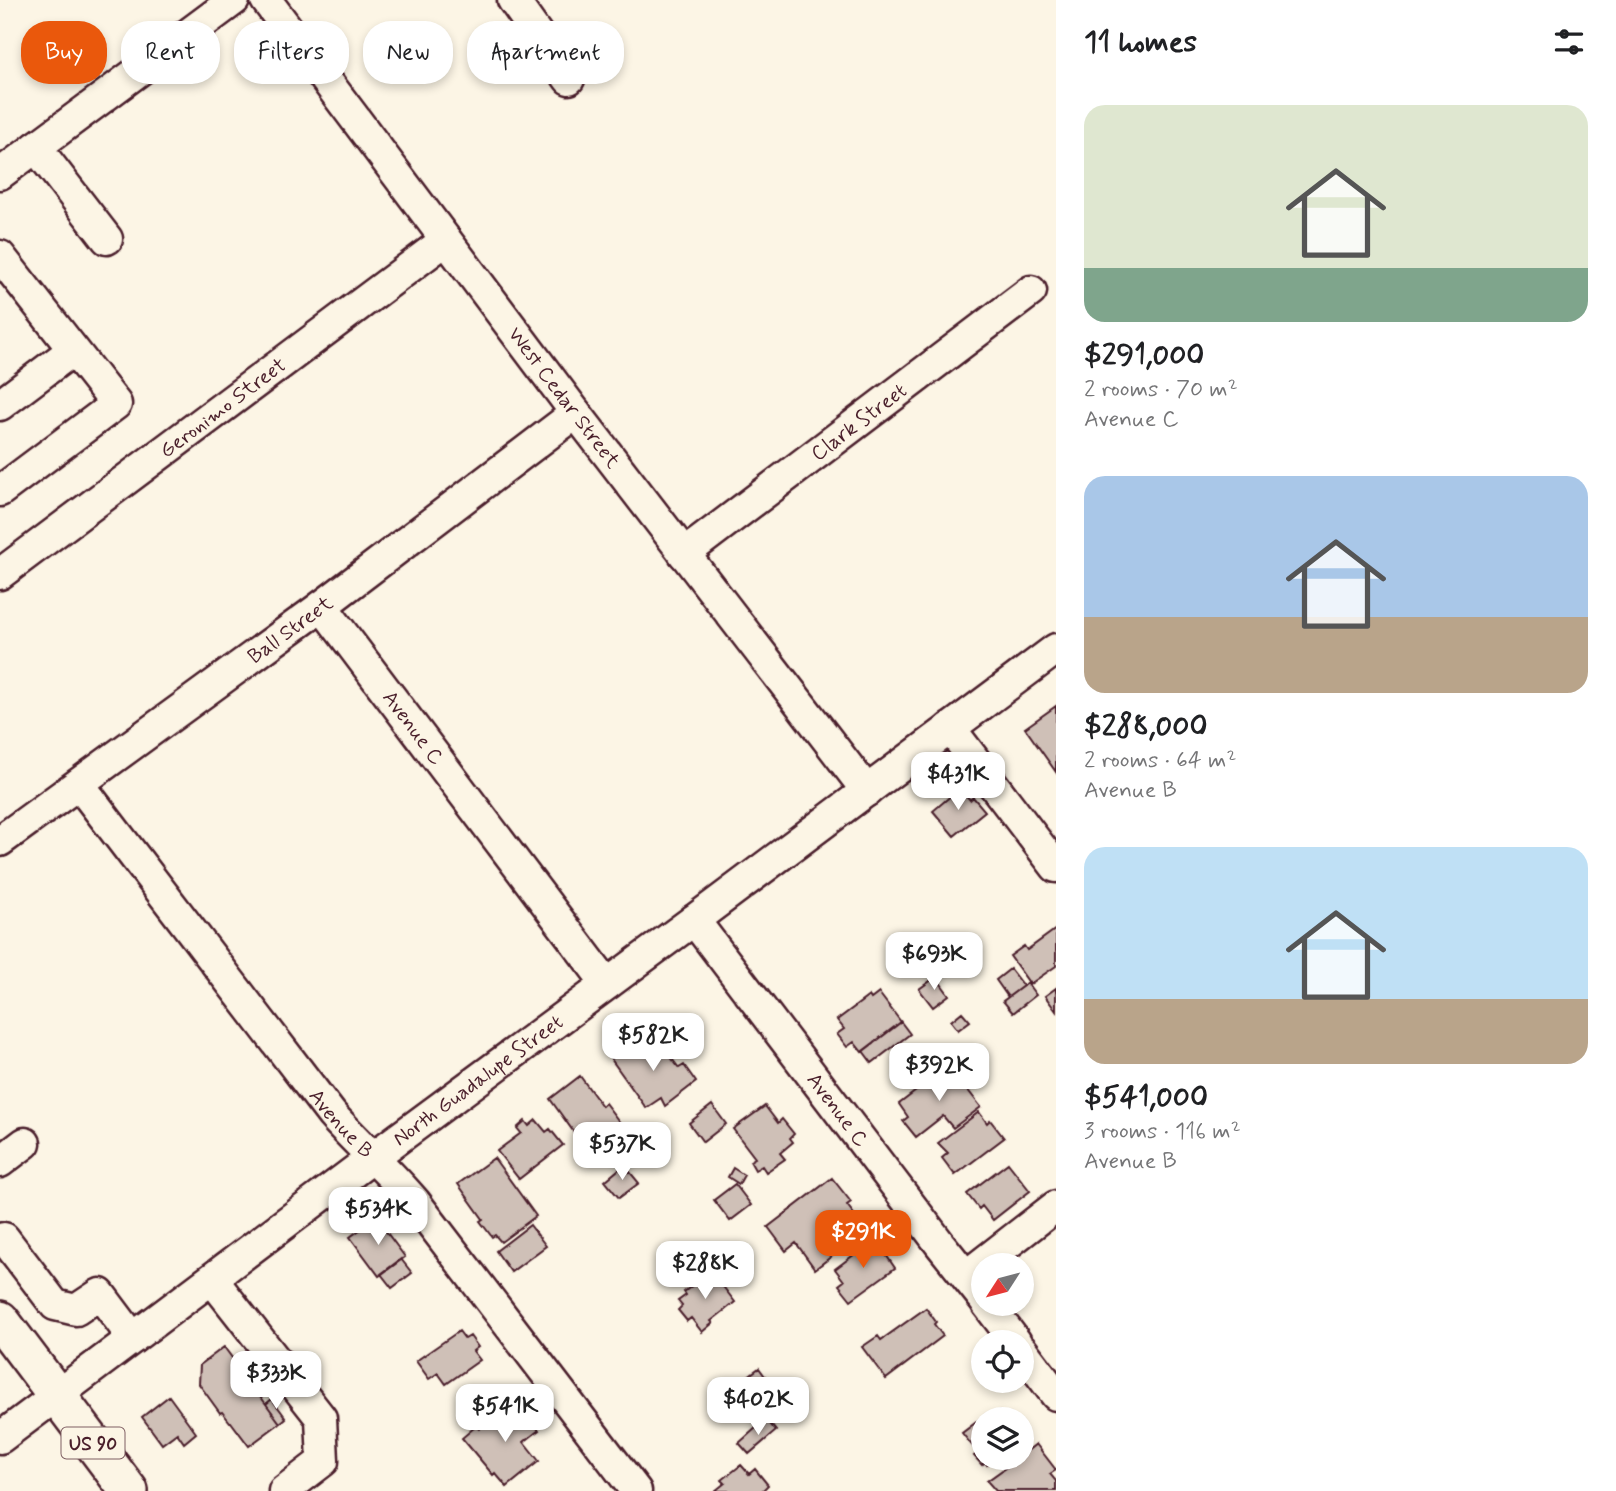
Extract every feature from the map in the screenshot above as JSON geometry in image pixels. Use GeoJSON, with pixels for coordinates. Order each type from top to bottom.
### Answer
{"type":"FeatureCollection","features":[{"type":"Feature","properties":{"kind":"main road","name":"US 90"},"geometry":{"type":"LineString","coordinates":[[0,1320],[129,1491]]}},
{"type":"Feature","properties":{"kind":"street"},"geometry":{"type":"LineString","coordinates":[[0,174],[234,0]]}},
{"type":"Feature","properties":{"kind":"street","name":"West Cedar Street"},"geometry":{"type":"LineString","coordinates":[[266,0],[576,413],[867,791]]}},
{"type":"Feature","properties":{"kind":"street"},"geometry":{"type":"LineString","coordinates":[[513,0],[528,21]]}},
{"type":"Feature","properties":{"kind":"street"},"geometry":{"type":"LineString","coordinates":[[36,147],[107,239]]}},
{"type":"Feature","properties":{"kind":"street","name":"Geronimo Street"},"geometry":{"type":"LineString","coordinates":[[0,574],[446,240]]}},
{"type":"Feature","properties":{"kind":"street"},"geometry":{"type":"LineString","coordinates":[[0,256],[116,404],[0,491]]}},
{"type":"Feature","properties":{"kind":"street","name":"Clark Street"},"geometry":{"type":"LineString","coordinates":[[684,554],[1031,291]]}},
{"type":"Feature","properties":{"kind":"street"},"geometry":{"type":"LineString","coordinates":[[0,405],[73,349]]}},
{"type":"Feature","properties":{"kind":"street","name":"Ball Street"},"geometry":{"type":"LineString","coordinates":[[0,841],[321,606],[576,413]]}},
{"type":"Feature","properties":{"kind":"street","name":"Avenue C"},"geometry":{"type":"LineString","coordinates":[[321,606],[607,984]]}},
{"type":"Feature","properties":{"kind":"street","name":"North Guadalupe Street"},"geometry":{"type":"LineString","coordinates":[[0,1438],[1056,649]]}},
{"type":"Feature","properties":{"kind":"street"},"geometry":{"type":"LineString","coordinates":[[950,728],[1056,867]]}},
{"type":"Feature","properties":{"kind":"street","name":"Avenue B"},"geometry":{"type":"LineString","coordinates":[[79,784],[332,1115],[415,1202],[636,1491]]}},
{"type":"Feature","properties":{"kind":"street","name":"Avenue C"},"geometry":{"type":"LineString","coordinates":[[694,920],[971,1282]]}},
{"type":"Feature","properties":{"kind":"street"},"geometry":{"type":"LineString","coordinates":[[0,1162],[25,1143]]}},
{"type":"Feature","properties":{"kind":"street"},"geometry":{"type":"LineString","coordinates":[[1009,1253],[1056,1206]]}},
{"type":"Feature","properties":{"kind":"street"},"geometry":{"type":"LineString","coordinates":[[1,1232],[55,1305],[76,1310],[100,1294],[133,1338]]}},
{"type":"Feature","properties":{"kind":"street"},"geometry":{"type":"LineString","coordinates":[[212,1279],[321,1418],[323,1461],[284,1491]]}},
{"type":"Feature","properties":{"kind":"street"},"geometry":{"type":"LineString","coordinates":[[997,1316],[1008,1330]]}},
{"type":"Feature","properties":{"kind":"street"},"geometry":{"type":"LineString","coordinates":[[1034,1366],[1056,1395]]}},
{"type":"Feature","properties":{"kind":"building"},"geometry":{"type":"Polygon","coordinates":[[[1056,706],[1056,772],[1025,728],[1056,706]]]}},
{"type":"Feature","properties":{"kind":"building"},"geometry":{"type":"Polygon","coordinates":[[[960,788],[970,800],[973,797],[985,811],[954,836],[933,811],[960,788]]]}},
{"type":"Feature","properties":{"kind":"building"},"geometry":{"type":"Polygon","coordinates":[[[1056,929],[1056,966],[1030,984],[1010,956],[1024,946],[1027,950],[1056,929]]]}},
{"type":"Feature","properties":{"kind":"building"},"geometry":{"type":"Polygon","coordinates":[[[1010,969],[1023,986],[1008,997],[996,980],[1010,969]]]}},
{"type":"Feature","properties":{"kind":"building"},"geometry":{"type":"Polygon","coordinates":[[[936,977],[949,995],[933,1007],[919,989],[936,977]]]}},
{"type":"Feature","properties":{"kind":"building"},"geometry":{"type":"Polygon","coordinates":[[[1027,983],[1036,995],[1013,1013],[1003,1001],[1027,983]]]}},
{"type":"Feature","properties":{"kind":"building"},"geometry":{"type":"Polygon","coordinates":[[[1056,988],[1056,1011],[1045,996],[1056,988]]]}},
{"type":"Feature","properties":{"kind":"building"},"geometry":{"type":"Polygon","coordinates":[[[879,993],[901,1022],[862,1052],[854,1042],[847,1047],[837,1034],[844,1029],[837,1020],[869,996],[871,999],[879,993]]]}},
{"type":"Feature","properties":{"kind":"building"},"geometry":{"type":"Polygon","coordinates":[[[962,1012],[970,1021],[958,1030],[951,1021],[962,1012]]]}},
{"type":"Feature","properties":{"kind":"building"},"geometry":{"type":"Polygon","coordinates":[[[901,1022],[910,1034],[872,1063],[863,1051],[901,1022]]]}},
{"type":"Feature","properties":{"kind":"building"},"geometry":{"type":"Polygon","coordinates":[[[653,1034],[679,1068],[684,1065],[696,1082],[665,1106],[661,1098],[646,1108],[611,1059],[628,1048],[631,1052],[653,1034]]]}},
{"type":"Feature","properties":{"kind":"building"},"geometry":{"type":"Polygon","coordinates":[[[949,1066],[981,1107],[953,1128],[943,1116],[916,1137],[903,1121],[908,1117],[899,1104],[949,1066]]]}},
{"type":"Feature","properties":{"kind":"building"},"geometry":{"type":"Polygon","coordinates":[[[580,1076],[602,1106],[605,1103],[627,1132],[603,1150],[591,1135],[581,1142],[550,1099],[580,1076]]]}},
{"type":"Feature","properties":{"kind":"building"},"geometry":{"type":"Polygon","coordinates":[[[712,1105],[726,1124],[703,1142],[689,1123],[712,1105]]]}},
{"type":"Feature","properties":{"kind":"building"},"geometry":{"type":"Polygon","coordinates":[[[765,1106],[778,1123],[782,1119],[794,1134],[790,1138],[793,1142],[780,1153],[785,1159],[766,1172],[762,1166],[755,1170],[750,1161],[755,1158],[733,1129],[765,1106]]]}},
{"type":"Feature","properties":{"kind":"building"},"geometry":{"type":"Polygon","coordinates":[[[979,1112],[987,1123],[990,1120],[1004,1138],[955,1175],[942,1158],[948,1153],[938,1143],[979,1112]]]}},
{"type":"Feature","properties":{"kind":"building"},"geometry":{"type":"Polygon","coordinates":[[[536,1120],[546,1132],[550,1129],[563,1145],[519,1179],[497,1151],[521,1133],[517,1128],[525,1121],[529,1126],[536,1120]]]}},
{"type":"Feature","properties":{"kind":"building"},"geometry":{"type":"Polygon","coordinates":[[[494,1158],[536,1216],[501,1242],[495,1235],[492,1237],[480,1221],[483,1219],[458,1184],[494,1158]]]}},
{"type":"Feature","properties":{"kind":"building"},"geometry":{"type":"Polygon","coordinates":[[[1008,1163],[1030,1191],[993,1220],[982,1206],[979,1209],[967,1194],[1008,1163]]]}},
{"type":"Feature","properties":{"kind":"building"},"geometry":{"type":"Polygon","coordinates":[[[624,1165],[639,1183],[619,1198],[605,1181],[624,1165]]]}},
{"type":"Feature","properties":{"kind":"building"},"geometry":{"type":"Polygon","coordinates":[[[733,1168],[744,1175],[739,1184],[728,1177],[733,1168]]]}},
{"type":"Feature","properties":{"kind":"building"},"geometry":{"type":"Polygon","coordinates":[[[832,1178],[851,1202],[847,1205],[866,1230],[815,1269],[796,1243],[786,1251],[768,1227],[832,1178]]]}},
{"type":"Feature","properties":{"kind":"building"},"geometry":{"type":"Polygon","coordinates":[[[735,1184],[751,1205],[730,1221],[714,1200],[735,1184]]]}},
{"type":"Feature","properties":{"kind":"building"},"geometry":{"type":"Polygon","coordinates":[[[376,1218],[405,1257],[379,1276],[350,1237],[376,1218]]]}},
{"type":"Feature","properties":{"kind":"building"},"geometry":{"type":"Polygon","coordinates":[[[530,1225],[546,1246],[511,1272],[496,1251],[530,1225]]]}},
{"type":"Feature","properties":{"kind":"building"},"geometry":{"type":"Polygon","coordinates":[[[871,1242],[880,1255],[884,1252],[895,1268],[851,1300],[839,1285],[844,1281],[835,1269],[871,1242]]]}},
{"type":"Feature","properties":{"kind":"building"},"geometry":{"type":"Polygon","coordinates":[[[401,1259],[412,1273],[392,1288],[381,1274],[401,1259]]]}},
{"type":"Feature","properties":{"kind":"building"},"geometry":{"type":"Polygon","coordinates":[[[711,1271],[735,1302],[702,1332],[691,1318],[687,1321],[678,1310],[682,1306],[678,1301],[686,1295],[684,1292],[711,1271]]]}},
{"type":"Feature","properties":{"kind":"building"},"geometry":{"type":"Polygon","coordinates":[[[926,1308],[943,1336],[886,1379],[862,1347],[878,1336],[881,1340],[926,1308]]]}},
{"type":"Feature","properties":{"kind":"building"},"geometry":{"type":"Polygon","coordinates":[[[459,1331],[465,1339],[470,1336],[478,1347],[473,1351],[480,1360],[446,1384],[438,1373],[429,1379],[416,1361],[459,1331]]]}},
{"type":"Feature","properties":{"kind":"building"},"geometry":{"type":"Polygon","coordinates":[[[224,1347],[280,1423],[249,1446],[199,1384],[200,1365],[224,1347]]]}},
{"type":"Feature","properties":{"kind":"building"},"geometry":{"type":"Polygon","coordinates":[[[759,1368],[770,1383],[758,1392],[747,1377],[759,1368]]]}},
{"type":"Feature","properties":{"kind":"building"},"geometry":{"type":"Polygon","coordinates":[[[169,1396],[196,1433],[184,1443],[177,1433],[162,1444],[142,1417],[169,1396]]]}},
{"type":"Feature","properties":{"kind":"building"},"geometry":{"type":"Polygon","coordinates":[[[272,1399],[286,1418],[280,1423],[266,1404],[272,1399]]]}},
{"type":"Feature","properties":{"kind":"building"},"geometry":{"type":"Polygon","coordinates":[[[514,1400],[539,1430],[524,1442],[539,1461],[507,1487],[495,1473],[493,1475],[462,1438],[476,1426],[479,1429],[514,1400]]]}},
{"type":"Feature","properties":{"kind":"building"},"geometry":{"type":"Polygon","coordinates":[[[766,1419],[776,1431],[749,1454],[739,1443],[766,1419]]]}},
{"type":"Feature","properties":{"kind":"building"},"geometry":{"type":"Polygon","coordinates":[[[971,1426],[971,1444],[962,1433],[971,1426]]]}},
{"type":"Feature","properties":{"kind":"building"},"geometry":{"type":"Polygon","coordinates":[[[1036,1444],[1056,1470],[1050,1474],[1056,1481],[1056,1491],[996,1491],[987,1481],[1002,1470],[1034,1470],[1036,1444]]]}},
{"type":"Feature","properties":{"kind":"building"},"geometry":{"type":"Polygon","coordinates":[[[741,1465],[749,1474],[755,1469],[768,1485],[762,1491],[715,1491],[725,1483],[722,1480],[741,1465]]]}}]}
